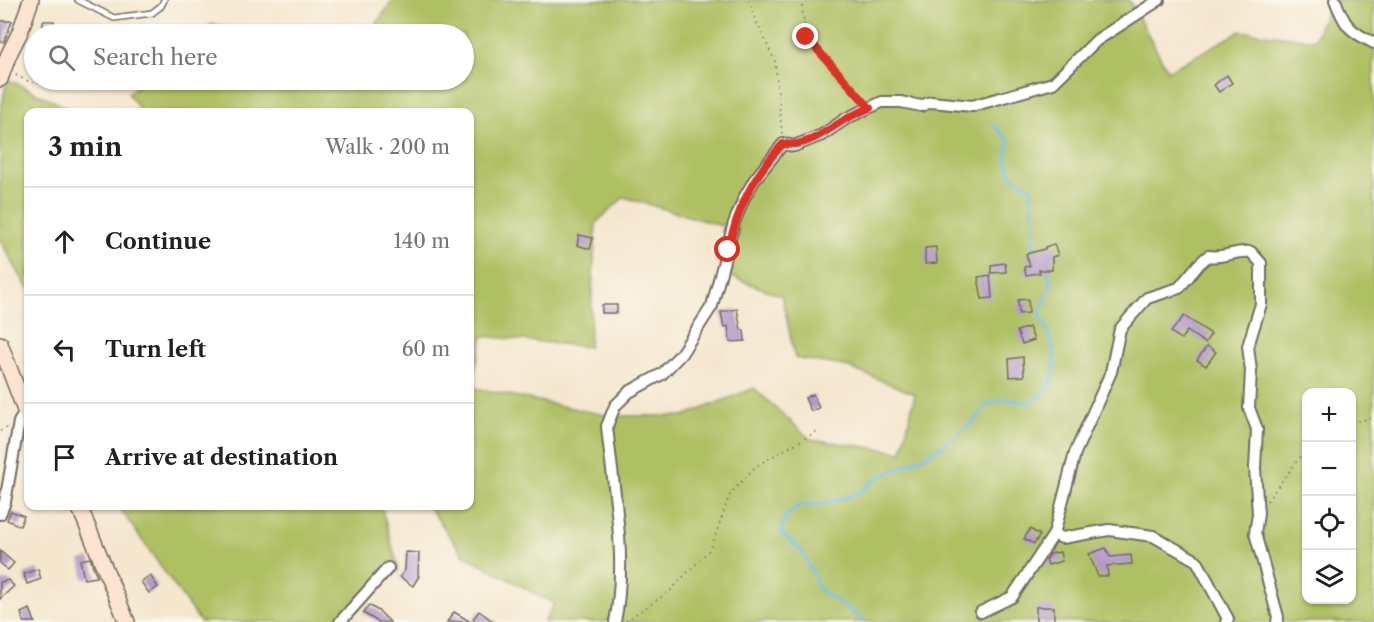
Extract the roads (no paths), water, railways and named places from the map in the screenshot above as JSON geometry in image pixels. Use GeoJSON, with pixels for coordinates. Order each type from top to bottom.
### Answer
{"type":"FeatureCollection","features":[{"type":"Feature","properties":{"kind":"street"},"geometry":{"type":"LineString","coordinates":[[1,76],[31,0]]}},
{"type":"Feature","properties":{"kind":"street"},"geometry":{"type":"LineString","coordinates":[[615,622],[618,608],[620,559],[607,426],[615,406],[629,392],[662,374],[681,354],[702,323],[712,306],[744,198],[755,178],[783,144],[794,146],[822,135],[847,118],[882,102],[901,102],[921,106],[931,102],[972,106],[1053,83],[1097,40],[1159,0]]}},
{"type":"Feature","properties":{"kind":"street"},"geometry":{"type":"LineString","coordinates":[[1335,0],[1343,20],[1355,34],[1374,43]]}},
{"type":"Feature","properties":{"kind":"street"},"geometry":{"type":"LineString","coordinates":[[981,612],[1012,597],[1054,534],[1075,453],[1111,372],[1120,329],[1147,298],[1179,288],[1208,256],[1219,258],[1237,250],[1251,252],[1261,263],[1261,304],[1248,346],[1251,371],[1249,408],[1257,429],[1254,468],[1258,514],[1255,533],[1278,616],[1277,622]]}},
{"type":"Feature","properties":{"kind":"street"},"geometry":{"type":"LineString","coordinates":[[0,344],[24,407]]}},
{"type":"Feature","properties":{"kind":"street"},"geometry":{"type":"LineString","coordinates":[[0,514],[5,502],[19,422],[24,418]]}},
{"type":"Feature","properties":{"kind":"street"},"geometry":{"type":"LineString","coordinates":[[81,510],[127,622]]}},
{"type":"Feature","properties":{"kind":"street"},"geometry":{"type":"LineString","coordinates":[[1054,534],[1062,538],[1109,530],[1153,536],[1197,561],[1228,619],[1226,622]]}},
{"type":"Feature","properties":{"kind":"street"},"geometry":{"type":"LineString","coordinates":[[340,622],[388,568]]}},
{"type":"Feature","properties":{"kind":"lane"},"geometry":{"type":"LineString","coordinates":[[78,0],[114,18],[152,13],[161,6],[164,0]]}},
{"type":"Feature","properties":{"kind":"waterway"},"geometry":{"type":"LineString","coordinates":[[993,125],[1009,140],[1006,159],[1012,176],[1031,188],[1034,221],[1033,244],[1037,253]]}},
{"type":"Feature","properties":{"kind":"waterway"},"geometry":{"type":"LineString","coordinates":[[864,622],[819,589],[803,552],[781,533],[785,517],[799,505],[823,504],[857,494],[878,478],[926,456],[976,419],[988,404],[1005,399],[1030,403],[1045,391],[1052,378],[1055,359],[1051,341],[1040,314],[1052,282],[1044,267]]}}]}
